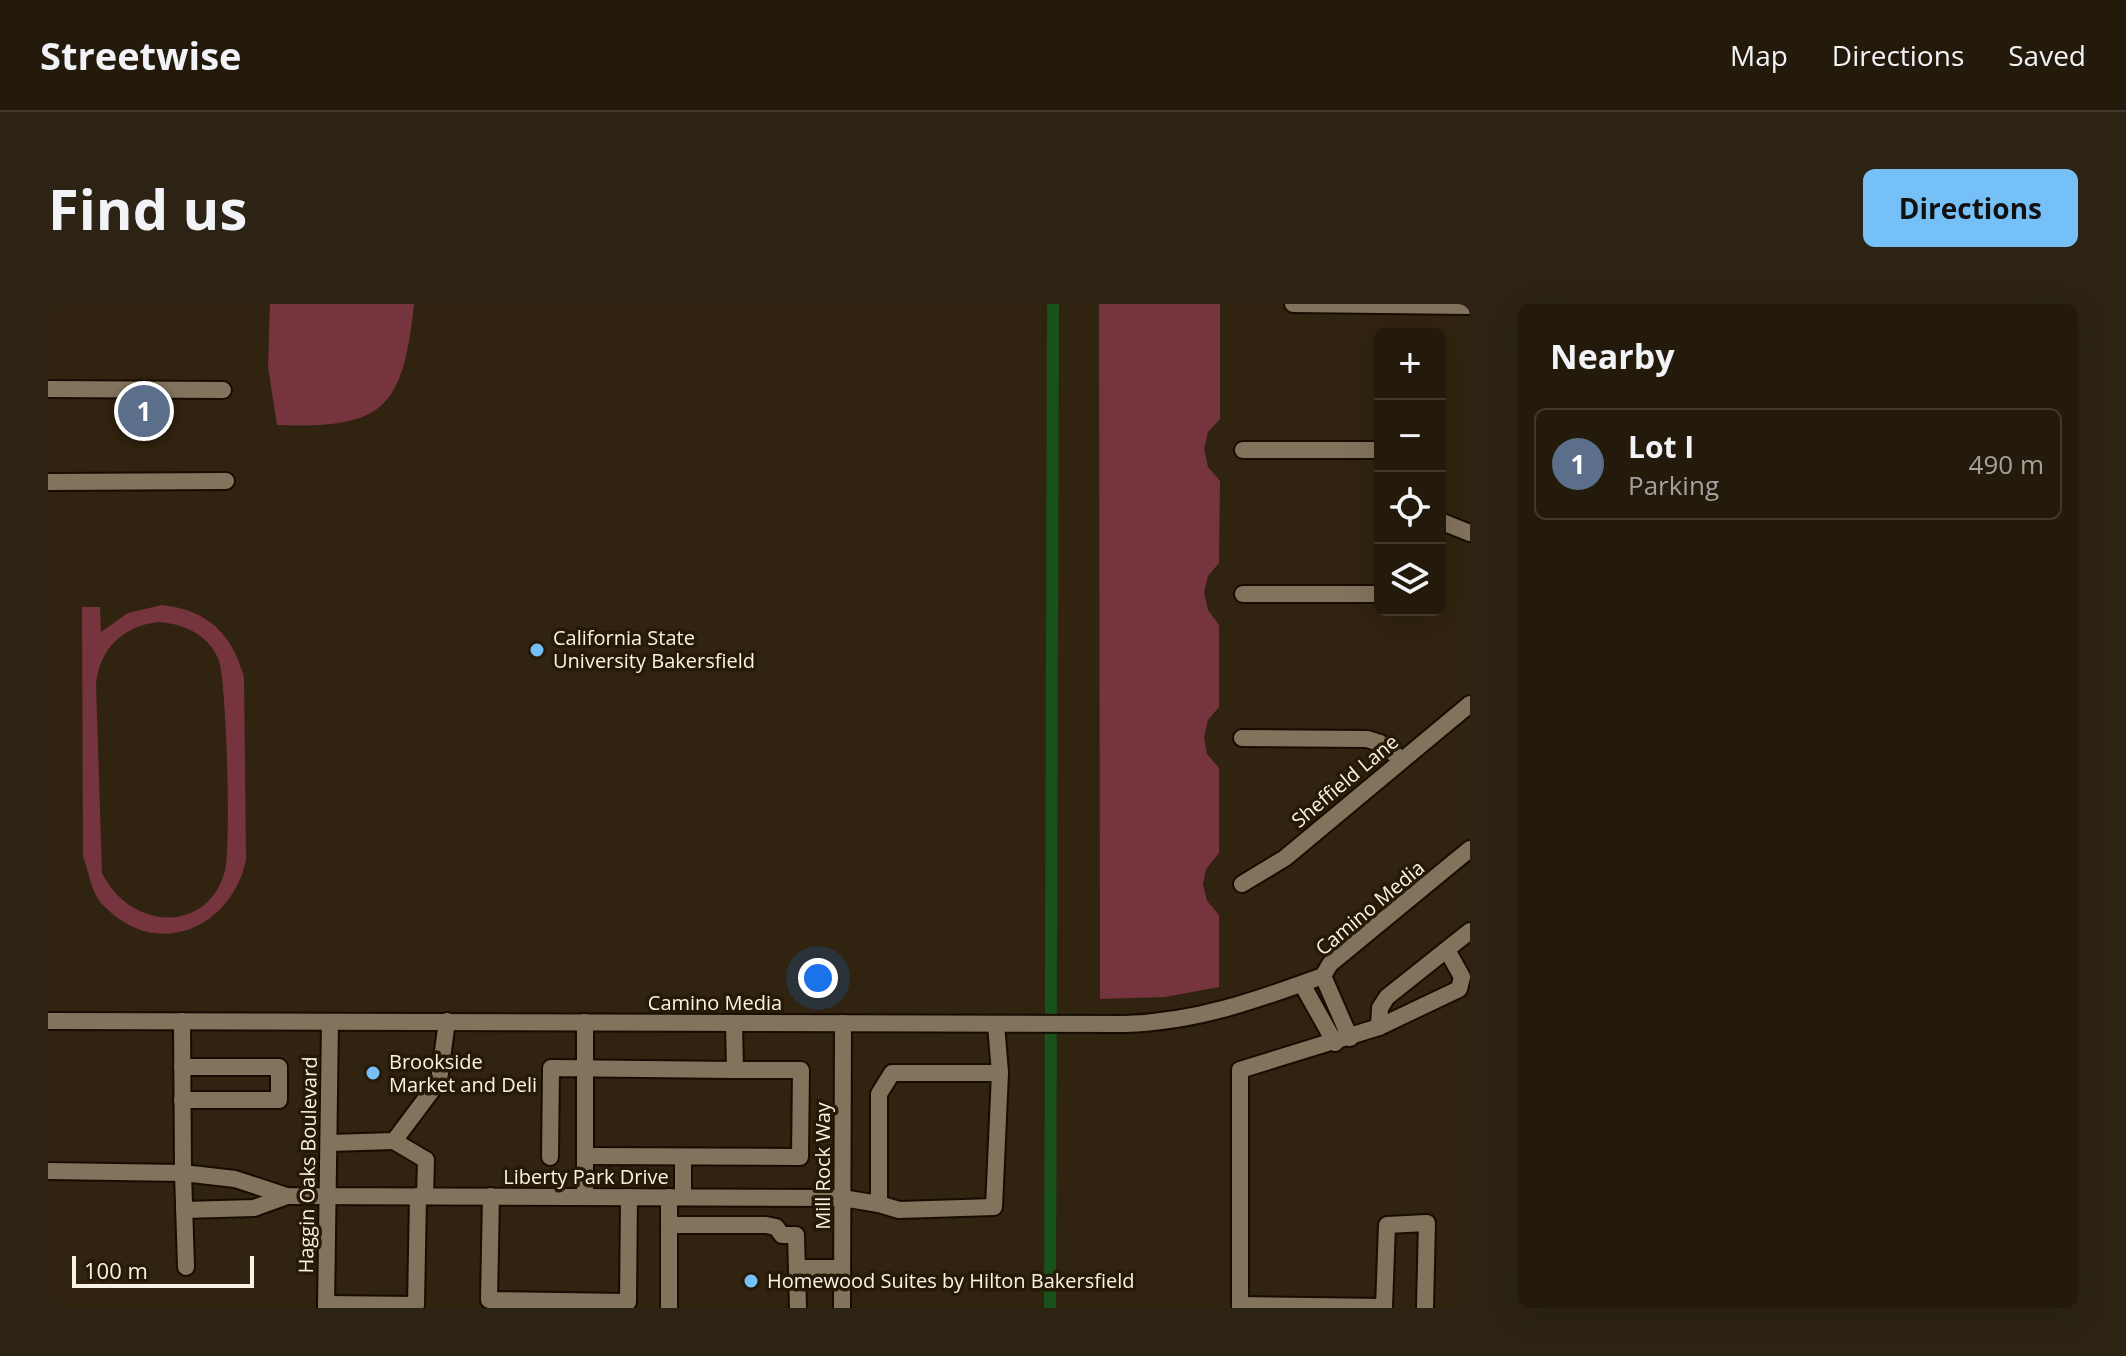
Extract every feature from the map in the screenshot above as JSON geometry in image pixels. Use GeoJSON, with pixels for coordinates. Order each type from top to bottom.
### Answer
{"type":"FeatureCollection","features":[{"type":"Feature","properties":{"kind":"street"},"geometry":{"type":"LineString","coordinates":[[1293,305],[1470,306]]}},
{"type":"Feature","properties":{"kind":"street"},"geometry":{"type":"LineString","coordinates":[[48,389],[223,390]]}},
{"type":"Feature","properties":{"kind":"street"},"geometry":{"type":"LineString","coordinates":[[1243,450],[1374,450]]}},
{"type":"Feature","properties":{"kind":"street"},"geometry":{"type":"LineString","coordinates":[[48,482],[226,481]]}},
{"type":"Feature","properties":{"kind":"street"},"geometry":{"type":"LineString","coordinates":[[1446,523],[1470,533]]}},
{"type":"Feature","properties":{"kind":"street"},"geometry":{"type":"LineString","coordinates":[[1243,594],[1374,594]]}},
{"type":"Feature","properties":{"kind":"street","name":"Sheffield Lane"},"geometry":{"type":"LineString","coordinates":[[1242,884],[1285,858],[1470,704]]}},
{"type":"Feature","properties":{"kind":"street"},"geometry":{"type":"LineString","coordinates":[[1242,738],[1367,739],[1380,743],[1401,759]]}},
{"type":"Feature","properties":{"kind":"street","name":"Camino Media"},"geometry":{"type":"LineString","coordinates":[[48,1021],[1066,1024],[1184,1020],[1241,1006],[1323,976],[1330,964],[1470,849]]}},
{"type":"Feature","properties":{"kind":"street"},"geometry":{"type":"LineString","coordinates":[[1379,1027],[1380,1008],[1387,997],[1470,931]]}},
{"type":"Feature","properties":{"kind":"street"},"geometry":{"type":"LineString","coordinates":[[1425,1306],[1427,1223],[1387,1225],[1384,1307],[1240,1307],[1240,1070],[1379,1027],[1459,989],[1462,977],[1447,950]]}},
{"type":"Feature","properties":{"kind":"street"},"geometry":{"type":"LineString","coordinates":[[1323,976],[1342,1040]]}},
{"type":"Feature","properties":{"kind":"street"},"geometry":{"type":"LineString","coordinates":[[1302,984],[1342,1040]]}},
{"type":"Feature","properties":{"kind":"street"},"geometry":{"type":"LineString","coordinates":[[182,1021],[186,1267]]}},
{"type":"Feature","properties":{"kind":"street"},"geometry":{"type":"LineString","coordinates":[[394,1141],[439,1081],[447,1021]]}},
{"type":"Feature","properties":{"kind":"street","name":"Haggin Oaks Boulevard"},"geometry":{"type":"LineString","coordinates":[[326,1306],[330,1022]]}},
{"type":"Feature","properties":{"kind":"street"},"geometry":{"type":"LineString","coordinates":[[585,1022],[585,1197]]}},
{"type":"Feature","properties":{"kind":"street"},"geometry":{"type":"LineString","coordinates":[[734,1023],[735,1070]]}},
{"type":"Feature","properties":{"kind":"street","name":"Mill Rock Way"},"geometry":{"type":"LineString","coordinates":[[842,1308],[843,1023]]}},
{"type":"Feature","properties":{"kind":"street"},"geometry":{"type":"LineString","coordinates":[[879,1204],[879,1094],[886,1079],[892,1073],[1000,1073],[996,1024]]}},
{"type":"Feature","properties":{"kind":"street"},"geometry":{"type":"LineString","coordinates":[[182,1067],[279,1067],[279,1100],[182,1100]]}},
{"type":"Feature","properties":{"kind":"street"},"geometry":{"type":"LineString","coordinates":[[550,1157],[551,1068],[801,1070],[800,1157],[585,1156]]}},
{"type":"Feature","properties":{"kind":"street","name":"Liberty Park Drive"},"geometry":{"type":"LineString","coordinates":[[287,1196],[842,1198],[899,1210],[994,1207],[1000,1073]]}},
{"type":"Feature","properties":{"kind":"street"},"geometry":{"type":"LineString","coordinates":[[326,1306],[416,1305],[421,1196],[426,1160],[394,1141],[329,1143]]}},
{"type":"Feature","properties":{"kind":"street"},"geometry":{"type":"LineString","coordinates":[[669,1308],[669,1225],[683,1157]]}},
{"type":"Feature","properties":{"kind":"street"},"geometry":{"type":"LineString","coordinates":[[48,1171],[183,1173],[235,1179],[287,1196]]}},
{"type":"Feature","properties":{"kind":"street"},"geometry":{"type":"LineString","coordinates":[[184,1210],[254,1208],[287,1196]]}},
{"type":"Feature","properties":{"kind":"street"},"geometry":{"type":"LineString","coordinates":[[491,1196],[489,1300],[628,1302],[629,1197]]}},
{"type":"Feature","properties":{"kind":"street"},"geometry":{"type":"LineString","coordinates":[[669,1225],[776,1227],[782,1235],[796,1235],[798,1308]]}},
{"type":"Feature","properties":{"kind":"street"},"geometry":{"type":"LineString","coordinates":[[797,1268],[842,1268]]}},
{"type":"Feature","properties":{"kind":"shaded area"},"geometry":{"type":"Polygon","coordinates":[[[270,304],[414,304],[403,367],[394,389],[382,405],[364,416],[342,422],[277,425],[268,367],[270,304]]]}},
{"type":"Feature","properties":{"kind":"shaded area"},"geometry":{"type":"Polygon","coordinates":[[[1099,304],[1220,304],[1220,419],[1208,432],[1204,449],[1208,467],[1220,481],[1219,563],[1208,576],[1204,592],[1208,610],[1219,625],[1219,707],[1208,720],[1204,737],[1207,754],[1219,768],[1219,853],[1206,869],[1203,884],[1207,901],[1219,915],[1219,987],[1165,997],[1100,999],[1099,304]]]}},
{"type":"Feature","properties":{"kind":"shaded area"},"geometry":{"type":"Polygon","coordinates":[[[162,605],[193,612],[225,637],[233,648],[244,677],[246,860],[238,883],[226,903],[209,919],[190,929],[169,934],[147,932],[126,923],[105,907],[93,889],[83,857],[82,607],[100,607],[101,632],[128,613],[162,605]],[[168,623],[146,624],[124,634],[102,660],[96,684],[102,873],[114,892],[130,905],[148,914],[167,917],[185,915],[202,907],[216,892],[225,871],[228,831],[226,728],[218,658],[208,643],[194,632],[168,623]]]}},
{"type":"Feature","properties":{"kind":"waterway"},"geometry":{"type":"LineString","coordinates":[[1050,1308],[1053,304]]}},
{"type":"Feature","properties":{"kind":"place","name":"Lot I"},"geometry":{"type":"Point","coordinates":[144,411]}},
{"type":"Feature","properties":{"kind":"place","name":"California State University Bakersfield"},"geometry":{"type":"Point","coordinates":[537,650]}},
{"type":"Feature","properties":{"kind":"place","name":"Brookside Market and Deli"},"geometry":{"type":"Point","coordinates":[373,1073]}},
{"type":"Feature","properties":{"kind":"place","name":"Homewood Suites by Hilton Bakersfield"},"geometry":{"type":"Point","coordinates":[751,1281]}}]}
